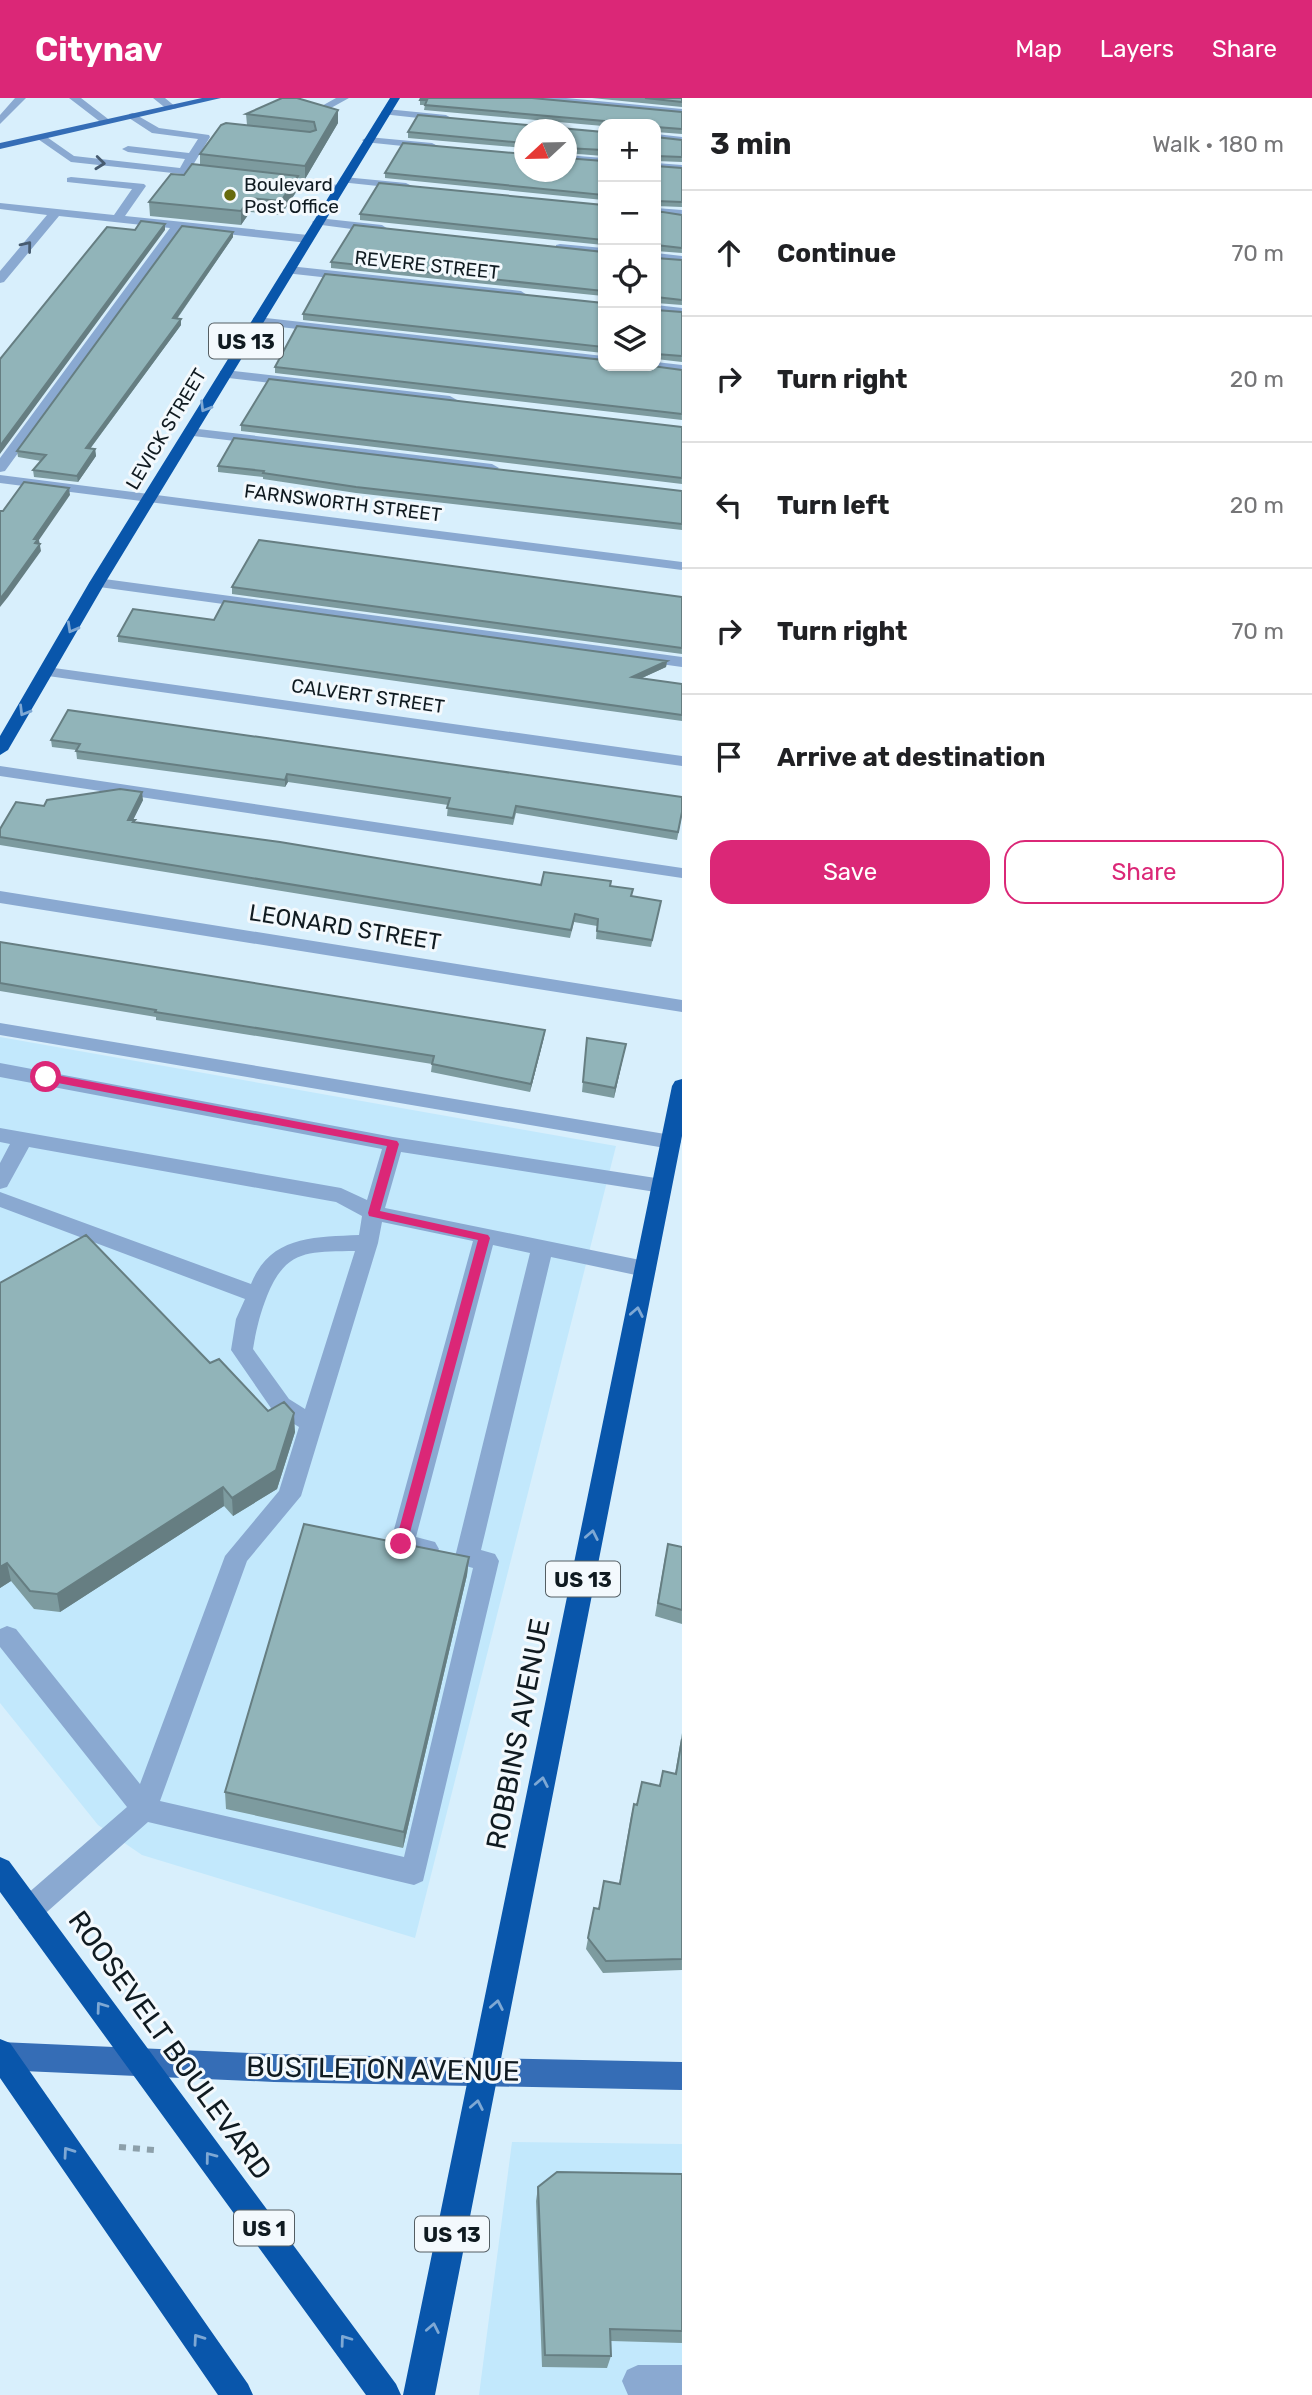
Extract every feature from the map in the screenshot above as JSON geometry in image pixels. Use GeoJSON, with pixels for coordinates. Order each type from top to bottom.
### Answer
{"type":"FeatureCollection","features":[{"type":"Feature","properties":{"kind":"highway","name":"LEVICK STREET"},"geometry":{"type":"LineString","coordinates":[[0,750],[97,583],[395,98]]}},
{"type":"Feature","properties":{"kind":"highway","name":"ROBBINS AVENUE"},"geometry":{"type":"LineString","coordinates":[[419,2395],[682,1086]]}},
{"type":"Feature","properties":{"kind":"highway","name":"ROOSEVELT BOULEVARD"},"geometry":{"type":"LineString","coordinates":[[0,1870],[386,2395]]}},
{"type":"Feature","properties":{"kind":"highway"},"geometry":{"type":"LineString","coordinates":[[1,2055],[237,2395]]}},
{"type":"Feature","properties":{"kind":"main road"},"geometry":{"type":"LineString","coordinates":[[0,146],[215,98]]}},
{"type":"Feature","properties":{"kind":"main road","name":"BUSTLETON AVENUE"},"geometry":{"type":"LineString","coordinates":[[1,2055],[141,2062],[682,2076]]}},
{"type":"Feature","properties":{"kind":"street"},"geometry":{"type":"LineString","coordinates":[[0,121],[21,98]]}},
{"type":"Feature","properties":{"kind":"street"},"geometry":{"type":"LineString","coordinates":[[74,98],[107,122]]}},
{"type":"Feature","properties":{"kind":"street"},"geometry":{"type":"LineString","coordinates":[[158,98],[172,108]]}},
{"type":"Feature","properties":{"kind":"street"},"geometry":{"type":"LineString","coordinates":[[316,112],[344,98]]}},
{"type":"Feature","properties":{"kind":"street"},"geometry":{"type":"LineString","coordinates":[[532,98],[682,112]]}},
{"type":"Feature","properties":{"kind":"street"},"geometry":{"type":"LineString","coordinates":[[386,112],[458,119]]}},
{"type":"Feature","properties":{"kind":"street"},"geometry":{"type":"LineString","coordinates":[[133,116],[156,131],[208,133],[183,173]]}},
{"type":"Feature","properties":{"kind":"street"},"geometry":{"type":"LineString","coordinates":[[40,137],[71,159],[223,177]]}},
{"type":"Feature","properties":{"kind":"street"},"geometry":{"type":"LineString","coordinates":[[661,138],[682,140]]}},
{"type":"Feature","properties":{"kind":"street"},"geometry":{"type":"LineString","coordinates":[[368,140],[446,147]]}},
{"type":"Feature","properties":{"kind":"street"},"geometry":{"type":"LineString","coordinates":[[128,149],[193,157]]}},
{"type":"Feature","properties":{"kind":"street"},"geometry":{"type":"LineString","coordinates":[[577,159],[598,161]]}},
{"type":"Feature","properties":{"kind":"street"},"geometry":{"type":"LineString","coordinates":[[661,166],[682,168]]}},
{"type":"Feature","properties":{"kind":"street"},"geometry":{"type":"LineString","coordinates":[[71,180],[140,186],[117,219]]}},
{"type":"Feature","properties":{"kind":"street"},"geometry":{"type":"LineString","coordinates":[[262,181],[416,187]]}},
{"type":"Feature","properties":{"kind":"street"},"geometry":{"type":"LineString","coordinates":[[0,205],[307,239]]}},
{"type":"Feature","properties":{"kind":"street"},"geometry":{"type":"LineString","coordinates":[[661,212],[682,214]]}},
{"type":"Feature","properties":{"kind":"street"},"geometry":{"type":"LineString","coordinates":[[0,279],[55,213]]}},
{"type":"Feature","properties":{"kind":"street"},"geometry":{"type":"LineString","coordinates":[[318,222],[399,231]]}},
{"type":"Feature","properties":{"kind":"street"},"geometry":{"type":"LineString","coordinates":[[0,468],[177,226]]}},
{"type":"Feature","properties":{"kind":"street"},"geometry":{"type":"LineString","coordinates":[[549,246],[598,251]]}},
{"type":"Feature","properties":{"kind":"street"},"geometry":{"type":"LineString","coordinates":[[661,258],[682,260]]}},
{"type":"Feature","properties":{"kind":"street","name":"REVERE STREET"},"geometry":{"type":"LineString","coordinates":[[289,270],[536,296]]}},
{"type":"Feature","properties":{"kind":"street"},"geometry":{"type":"LineString","coordinates":[[661,310],[682,312]]}},
{"type":"Feature","properties":{"kind":"street"},"geometry":{"type":"LineString","coordinates":[[257,321],[598,359]]}},
{"type":"Feature","properties":{"kind":"street"},"geometry":{"type":"LineString","coordinates":[[661,367],[682,369]]}},
{"type":"Feature","properties":{"kind":"street"},"geometry":{"type":"LineString","coordinates":[[225,374],[465,402]]}},
{"type":"Feature","properties":{"kind":"street"},"geometry":{"type":"LineString","coordinates":[[190,432],[504,470]]}},
{"type":"Feature","properties":{"kind":"street","name":"FARNSWORTH STREET"},"geometry":{"type":"LineString","coordinates":[[0,479],[682,566]]}},
{"type":"Feature","properties":{"kind":"street"},"geometry":{"type":"LineString","coordinates":[[97,583],[682,662]]}},
{"type":"Feature","properties":{"kind":"street","name":"CALVERT STREET"},"geometry":{"type":"LineString","coordinates":[[47,672],[682,761]]}},
{"type":"Feature","properties":{"kind":"street"},"geometry":{"type":"LineString","coordinates":[[0,771],[682,873]]}},
{"type":"Feature","properties":{"kind":"street","name":"LEONARD STREET"},"geometry":{"type":"LineString","coordinates":[[0,897],[682,1006]]}},
{"type":"Feature","properties":{"kind":"street"},"geometry":{"type":"LineString","coordinates":[[0,1029],[671,1142]]}},
{"type":"Feature","properties":{"kind":"street"},"geometry":{"type":"LineString","coordinates":[[0,1070],[393,1144],[662,1186]]}},
{"type":"Feature","properties":{"kind":"street"},"geometry":{"type":"LineString","coordinates":[[0,1135],[341,1195],[373,1213],[484,1238],[645,1269]]}},
{"type":"Feature","properties":{"kind":"street"},"geometry":{"type":"LineString","coordinates":[[0,1182],[23,1139]]}},
{"type":"Feature","properties":{"kind":"street"},"geometry":{"type":"LineString","coordinates":[[29,1910],[144,1809],[237,1556],[289,1496],[368,1243],[373,1213],[393,1144]]}},
{"type":"Feature","properties":{"kind":"street"},"geometry":{"type":"LineString","coordinates":[[0,1199],[257,1294]]}},
{"type":"Feature","properties":{"kind":"street"},"geometry":{"type":"LineString","coordinates":[[7,1637],[144,1809],[414,1872],[487,1561],[401,1544],[484,1238]]}},
{"type":"Feature","properties":{"kind":"street"},"geometry":{"type":"LineString","coordinates":[[312,1424],[281,1405],[242,1350],[247,1319],[272,1263],[315,1245],[368,1243]]}},
{"type":"Feature","properties":{"kind":"street"},"geometry":{"type":"LineString","coordinates":[[467,1557],[542,1249]]}},
{"type":"Feature","properties":{"kind":"street"},"geometry":{"type":"LineString","coordinates":[[645,2395],[638,2381],[682,2381]]}},
{"type":"Feature","properties":{"kind":"path"},"geometry":{"type":"LineString","coordinates":[[118,2147],[154,2150]]}},
{"type":"Feature","properties":{"kind":"shaded area"},"geometry":{"type":"Polygon","coordinates":[[[0,1037],[616,1146],[415,1938],[142,1855],[98,1825],[0,1703],[0,1037]]]}},
{"type":"Feature","properties":{"kind":"shaded area"},"geometry":{"type":"Polygon","coordinates":[[[512,2142],[682,2144],[682,2395],[479,2395],[512,2142]]]}},
{"type":"Feature","properties":{"kind":"building"},"geometry":{"type":"Polygon","coordinates":[[[282,98],[297,98],[338,110],[305,166],[200,154],[221,125],[226,123],[310,132],[316,130],[314,122],[246,114],[282,98]]]}},
{"type":"Feature","properties":{"kind":"building"},"geometry":{"type":"Polygon","coordinates":[[[532,98],[682,112],[682,129],[661,127],[661,119],[598,120],[425,105],[427,100],[420,100],[532,98]]]}},
{"type":"Feature","properties":{"kind":"building"},"geometry":{"type":"Polygon","coordinates":[[[645,98],[682,98],[682,102],[645,98]]]}},
{"type":"Feature","properties":{"kind":"building"},"geometry":{"type":"Polygon","coordinates":[[[418,115],[514,124],[514,142],[408,132],[418,115]]]}},
{"type":"Feature","properties":{"kind":"building"},"geometry":{"type":"Polygon","coordinates":[[[577,130],[598,132],[598,150],[577,149],[577,130]]]}},
{"type":"Feature","properties":{"kind":"building"},"geometry":{"type":"Polygon","coordinates":[[[661,138],[682,140],[682,157],[661,156],[661,138]]]}},
{"type":"Feature","properties":{"kind":"building"},"geometry":{"type":"Polygon","coordinates":[[[403,143],[514,153],[514,182],[577,182],[577,159],[598,161],[598,194],[385,173],[403,143]]]}},
{"type":"Feature","properties":{"kind":"building","name":"Boulevard Post Office"},"geometry":{"type":"Polygon","coordinates":[[[192,164],[298,176],[281,201],[250,198],[241,211],[149,202],[171,174],[184,175],[192,164]]]}},
{"type":"Feature","properties":{"kind":"building"},"geometry":{"type":"Polygon","coordinates":[[[661,166],[682,168],[682,202],[661,201],[661,166]]]}},
{"type":"Feature","properties":{"kind":"building"},"geometry":{"type":"Polygon","coordinates":[[[379,183],[598,205],[598,239],[360,214],[379,183]]]}},
{"type":"Feature","properties":{"kind":"building"},"geometry":{"type":"Polygon","coordinates":[[[661,212],[682,215],[682,248],[661,246],[661,212]]]}},
{"type":"Feature","properties":{"kind":"building"},"geometry":{"type":"Polygon","coordinates":[[[141,221],[165,224],[0,446],[0,359],[107,227],[135,230],[141,221]]]}},
{"type":"Feature","properties":{"kind":"building"},"geometry":{"type":"Polygon","coordinates":[[[354,225],[598,251],[598,290],[331,262],[354,225]]]}},
{"type":"Feature","properties":{"kind":"building"},"geometry":{"type":"Polygon","coordinates":[[[182,226],[233,232],[173,318],[181,319],[86,448],[95,449],[77,476],[33,470],[46,455],[17,451],[182,226]]]}},
{"type":"Feature","properties":{"kind":"building"},"geometry":{"type":"Polygon","coordinates":[[[661,258],[682,260],[682,300],[661,298],[661,258]]]}},
{"type":"Feature","properties":{"kind":"building"},"geometry":{"type":"Polygon","coordinates":[[[325,274],[598,302],[598,346],[303,314],[325,274]]]}},
{"type":"Feature","properties":{"kind":"building"},"geometry":{"type":"Polygon","coordinates":[[[661,310],[682,312],[682,356],[661,354],[661,310]]]}},
{"type":"Feature","properties":{"kind":"building"},"geometry":{"type":"Polygon","coordinates":[[[297,326],[598,359],[598,371],[661,371],[661,367],[682,370],[682,414],[275,367],[297,326]]]}},
{"type":"Feature","properties":{"kind":"building"},"geometry":{"type":"Polygon","coordinates":[[[269,379],[682,427],[682,478],[241,425],[269,379]]]}},
{"type":"Feature","properties":{"kind":"building"},"geometry":{"type":"Polygon","coordinates":[[[234,438],[682,491],[682,524],[356,487],[218,466],[234,438]]]}},
{"type":"Feature","properties":{"kind":"building"},"geometry":{"type":"Polygon","coordinates":[[[24,482],[69,488],[34,539],[38,539],[35,543],[40,544],[0,599],[0,511],[3,511],[24,482]]]}},
{"type":"Feature","properties":{"kind":"building"},"geometry":{"type":"Polygon","coordinates":[[[259,540],[682,597],[682,648],[232,587],[259,540]]]}},
{"type":"Feature","properties":{"kind":"building"},"geometry":{"type":"Polygon","coordinates":[[[224,601],[667,661],[632,677],[682,684],[682,715],[118,636],[133,609],[214,620],[224,601]]]}},
{"type":"Feature","properties":{"kind":"building"},"geometry":{"type":"Polygon","coordinates":[[[68,710],[682,797],[682,812],[678,832],[516,806],[513,818],[447,808],[450,798],[287,774],[285,780],[76,751],[80,744],[51,740],[68,710]]]}},
{"type":"Feature","properties":{"kind":"building"},"geometry":{"type":"Polygon","coordinates":[[[120,789],[142,792],[128,820],[135,820],[133,822],[280,842],[541,885],[544,872],[611,881],[610,886],[633,889],[631,896],[661,901],[652,940],[597,931],[598,919],[575,914],[571,930],[0,837],[0,829],[16,802],[44,806],[47,800],[120,789]]]}},
{"type":"Feature","properties":{"kind":"building"},"geometry":{"type":"Polygon","coordinates":[[[0,942],[545,1030],[531,1084],[432,1064],[434,1056],[155,1012],[156,1010],[0,983],[0,942]]]}},
{"type":"Feature","properties":{"kind":"building"},"geometry":{"type":"Polygon","coordinates":[[[587,1038],[626,1044],[615,1088],[583,1082],[587,1038]]]}},
{"type":"Feature","properties":{"kind":"building"},"geometry":{"type":"Polygon","coordinates":[[[86,1235],[210,1363],[219,1359],[268,1411],[284,1402],[294,1413],[276,1470],[232,1498],[223,1487],[57,1594],[30,1591],[7,1563],[0,1567],[0,1283],[86,1235]]]}},
{"type":"Feature","properties":{"kind":"building"},"geometry":{"type":"Polygon","coordinates":[[[304,1524],[469,1557],[404,1832],[225,1792],[304,1524]]]}},
{"type":"Feature","properties":{"kind":"building"},"geometry":{"type":"Polygon","coordinates":[[[668,1544],[682,1547],[682,1610],[658,1603],[668,1544]]]}},
{"type":"Feature","properties":{"kind":"building"},"geometry":{"type":"Polygon","coordinates":[[[682,1739],[682,1959],[606,1961],[588,1938],[594,1908],[599,1909],[604,1881],[620,1884],[634,1804],[637,1805],[642,1782],[660,1786],[663,1771],[676,1774],[682,1739]]]}},
{"type":"Feature","properties":{"kind":"building"},"geometry":{"type":"Polygon","coordinates":[[[557,2172],[682,2174],[682,2331],[610,2329],[611,2356],[545,2355],[538,2187],[557,2172]]]}},
{"type":"Feature","properties":{"kind":"place","name":"Boulevard Post Office"},"geometry":{"type":"Point","coordinates":[230,195]}},
{"type":"Feature","properties":{"kind":"route"},"geometry":{"type":"LineString","coordinates":[[46,1077],[393,1144],[373,1213],[484,1238],[401,1544]]}}]}
